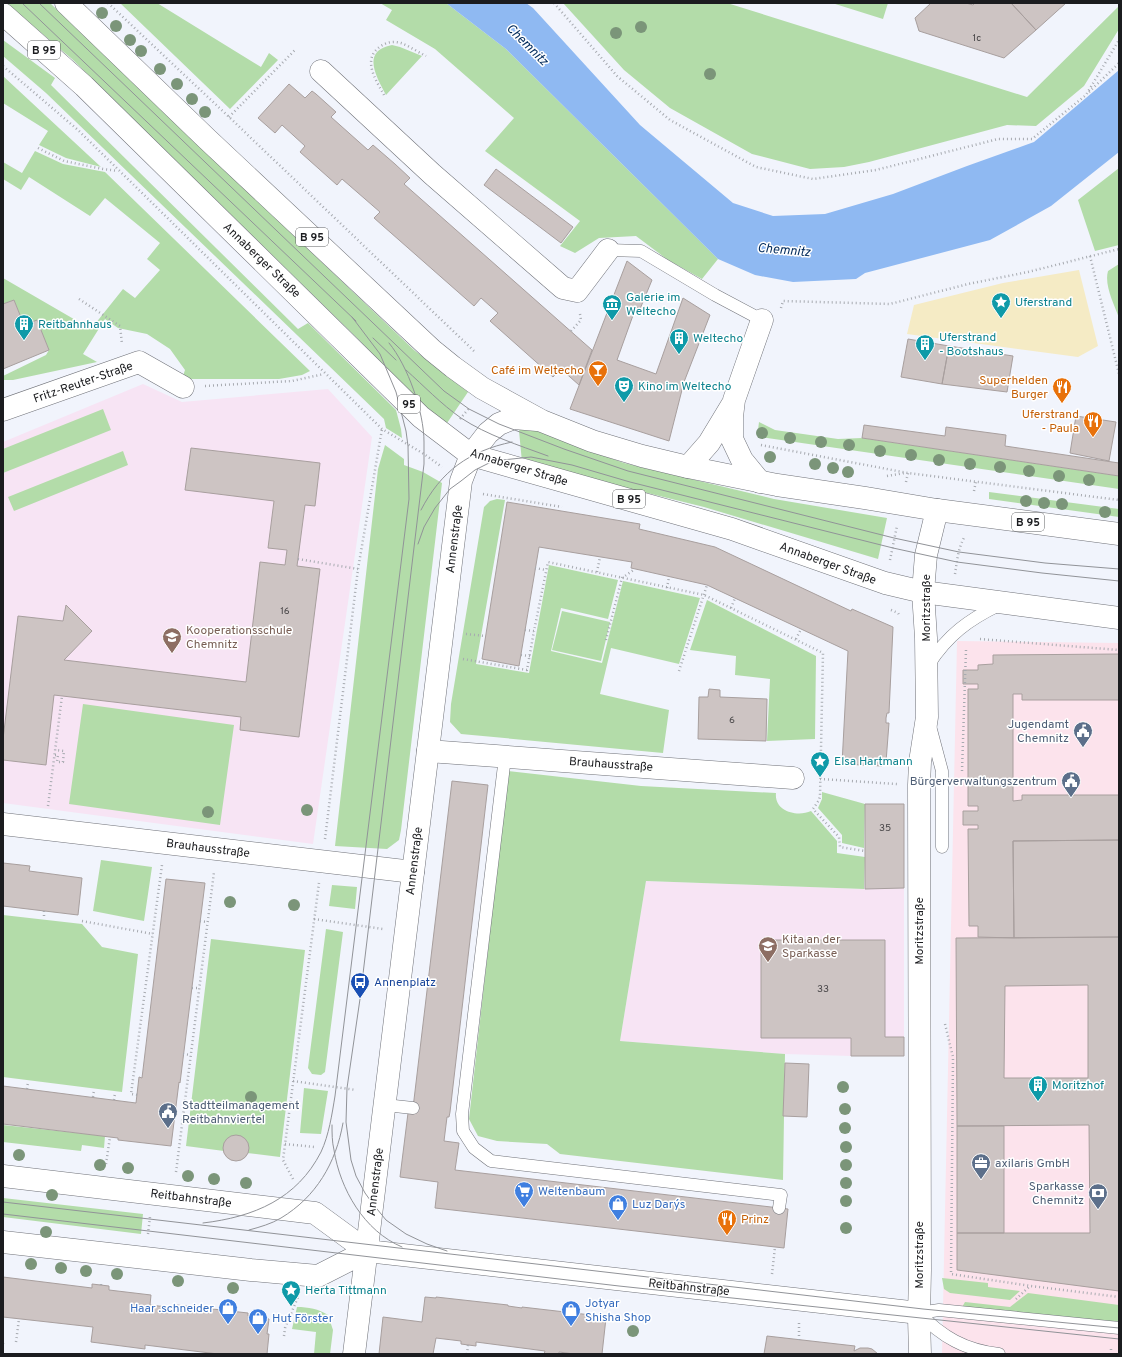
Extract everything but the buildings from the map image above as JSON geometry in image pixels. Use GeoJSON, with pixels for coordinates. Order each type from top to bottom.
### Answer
{"type":"FeatureCollection","features":[{"type":"Feature","properties":{"kind":"street","name":"B 95"},"geometry":{"type":"LineString","coordinates":[[66,3],[207,139],[418,337],[453,367],[482,388],[542,421],[592,442],[642,456],[760,482],[971,515],[1119,534]]}},
{"type":"Feature","properties":{"kind":"street","name":"Annaberger Straße"},"geometry":{"type":"LineString","coordinates":[[3,14],[84,86],[421,417],[471,455],[732,529],[885,583],[923,592],[1119,618]]}},
{"type":"Feature","properties":{"kind":"street"},"geometry":{"type":"LineString","coordinates":[[321,72],[432,174],[563,288],[577,291],[608,250]]}},
{"type":"Feature","properties":{"kind":"street"},"geometry":{"type":"LineString","coordinates":[[688,467],[709,443],[734,400],[771,317]]}},
{"type":"Feature","properties":{"kind":"street","name":"Fritz-Reuter-Straße"},"geometry":{"type":"LineString","coordinates":[[3,410],[139,362],[182,387]]}},
{"type":"Feature","properties":{"kind":"street"},"geometry":{"type":"LineString","coordinates":[[734,400],[732,439],[742,460],[760,482]]}},
{"type":"Feature","properties":{"kind":"street","name":"Annenstraße"},"geometry":{"type":"LineString","coordinates":[[354,1354],[461,480],[471,455],[488,433],[499,424],[514,418],[542,421]]}},
{"type":"Feature","properties":{"kind":"street","name":"Moritzstraße"},"geometry":{"type":"LineString","coordinates":[[920,1354],[919,785],[920,762],[927,717],[923,592],[926,555],[937,510]]}},
{"type":"Feature","properties":{"kind":"street","name":"Brauhausstraße"},"geometry":{"type":"LineString","coordinates":[[428,751],[793,778]]}},
{"type":"Feature","properties":{"kind":"street","name":"Brauhausstraße"},"geometry":{"type":"LineString","coordinates":[[3,824],[413,872]]}},
{"type":"Feature","properties":{"kind":"street","name":"Reitbahnstraße"},"geometry":{"type":"LineString","coordinates":[[3,1176],[315,1213],[367,1251],[919,1313]]}},
{"type":"Feature","properties":{"kind":"street"},"geometry":{"type":"LineString","coordinates":[[3,1242],[251,1270],[318,1276],[367,1251]]}},
{"type":"Feature","properties":{"kind":"lane"},"geometry":{"type":"LineString","coordinates":[[608,250],[641,251],[715,296],[771,317]]}},
{"type":"Feature","properties":{"kind":"lane"},"geometry":{"type":"LineString","coordinates":[[926,669],[936,653],[958,629],[975,617],[1003,603]]}},
{"type":"Feature","properties":{"kind":"lane"},"geometry":{"type":"LineString","coordinates":[[927,717],[942,772],[942,847]]}},
{"type":"Feature","properties":{"kind":"lane"},"geometry":{"type":"LineString","coordinates":[[505,756],[462,1114],[463,1132],[474,1148],[491,1161],[781,1195],[779,1208]]}},
{"type":"Feature","properties":{"kind":"lane"},"geometry":{"type":"LineString","coordinates":[[385,1105],[413,1108]]}},
{"type":"Feature","properties":{"kind":"lane"},"geometry":{"type":"LineString","coordinates":[[919,1313],[939,1310],[1119,1328]]}},
{"type":"Feature","properties":{"kind":"lane"},"geometry":{"type":"LineString","coordinates":[[919,1313],[945,1336],[964,1346],[987,1353],[999,1354]]}},
{"type":"Feature","properties":{"kind":"path"},"geometry":{"type":"LineString","coordinates":[[108,3],[476,353]]}},
{"type":"Feature","properties":{"kind":"path"},"geometry":{"type":"LineString","coordinates":[[554,3],[617,76],[670,120],[756,167],[814,179],[876,170],[998,139],[1032,139],[1086,95],[1119,63]]}},
{"type":"Feature","properties":{"kind":"path"},"geometry":{"type":"LineString","coordinates":[[1086,95],[1119,40]]}},
{"type":"Feature","properties":{"kind":"path"},"geometry":{"type":"LineString","coordinates":[[386,100],[371,70],[372,55],[377,49],[384,43],[393,41],[402,43],[426,56]]}},
{"type":"Feature","properties":{"kind":"path"},"geometry":{"type":"LineString","coordinates":[[229,117],[295,50]]}},
{"type":"Feature","properties":{"kind":"path"},"geometry":{"type":"LineString","coordinates":[[3,66],[78,130],[324,374],[382,429],[430,458],[461,480]]}},
{"type":"Feature","properties":{"kind":"path"},"geometry":{"type":"LineString","coordinates":[[38,148],[64,161],[119,171]]}},
{"type":"Feature","properties":{"kind":"path"},"geometry":{"type":"LineString","coordinates":[[771,317],[783,301],[890,304],[968,284],[1028,272],[1119,249]]}},
{"type":"Feature","properties":{"kind":"path"},"geometry":{"type":"LineString","coordinates":[[1090,256],[1119,374]]}},
{"type":"Feature","properties":{"kind":"path"},"geometry":{"type":"LineString","coordinates":[[79,299],[120,326],[125,367]]}},
{"type":"Feature","properties":{"kind":"path"},"geometry":{"type":"LineString","coordinates":[[182,387],[292,381],[324,374]]}},
{"type":"Feature","properties":{"kind":"path"},"geometry":{"type":"LineString","coordinates":[[430,458],[468,409],[482,388]]}},
{"type":"Feature","properties":{"kind":"path"},"geometry":{"type":"LineString","coordinates":[[293,1179],[283,1160],[358,568],[382,429]]}},
{"type":"Feature","properties":{"kind":"path"},"geometry":{"type":"LineString","coordinates":[[732,439],[908,473],[1119,500]]}},
{"type":"Feature","properties":{"kind":"path"},"geometry":{"type":"LineString","coordinates":[[885,583],[908,473]]}},
{"type":"Feature","properties":{"kind":"path"},"geometry":{"type":"LineString","coordinates":[[955,596],[958,581],[955,574],[958,557],[962,542],[967,533],[976,481]]}},
{"type":"Feature","properties":{"kind":"path"},"geometry":{"type":"LineString","coordinates":[[597,572],[600,556]]}},
{"type":"Feature","properties":{"kind":"path"},"geometry":{"type":"LineString","coordinates":[[298,559],[358,568]]}},
{"type":"Feature","properties":{"kind":"path"},"geometry":{"type":"LineString","coordinates":[[439,655],[527,670],[548,562],[704,595],[823,653],[819,800],[813,809],[839,837],[840,847],[865,851]]}},
{"type":"Feature","properties":{"kind":"path"},"geometry":{"type":"LineString","coordinates":[[536,568],[546,570]]}},
{"type":"Feature","properties":{"kind":"path"},"geometry":{"type":"LineString","coordinates":[[606,640],[622,578],[636,569]]}},
{"type":"Feature","properties":{"kind":"path"},"geometry":{"type":"LineString","coordinates":[[667,588],[669,577]]}},
{"type":"Feature","properties":{"kind":"path"},"geometry":{"type":"LineString","coordinates":[[679,670],[707,585]]}},
{"type":"Feature","properties":{"kind":"path"},"geometry":{"type":"LineString","coordinates":[[730,608],[735,598]]}},
{"type":"Feature","properties":{"kind":"path"},"geometry":{"type":"LineString","coordinates":[[796,640],[801,629]]}},
{"type":"Feature","properties":{"kind":"path"},"geometry":{"type":"LineString","coordinates":[[526,630],[534,632]]}},
{"type":"Feature","properties":{"kind":"path"},"geometry":{"type":"LineString","coordinates":[[962,776],[966,645]]}},
{"type":"Feature","properties":{"kind":"path"},"geometry":{"type":"LineString","coordinates":[[521,655],[530,656]]}},
{"type":"Feature","properties":{"kind":"path"},"geometry":{"type":"LineString","coordinates":[[46,829],[62,696]]}},
{"type":"Feature","properties":{"kind":"path"},"geometry":{"type":"LineString","coordinates":[[55,750],[64,751],[63,762],[57,762],[58,755],[55,755]]}},
{"type":"Feature","properties":{"kind":"path"},"geometry":{"type":"LineString","coordinates":[[793,778],[919,785]]}},
{"type":"Feature","properties":{"kind":"path"},"geometry":{"type":"LineString","coordinates":[[137,1095],[131,1094],[165,843]]}},
{"type":"Feature","properties":{"kind":"path"},"geometry":{"type":"LineString","coordinates":[[173,1197],[216,849]]}},
{"type":"Feature","properties":{"kind":"path"},"geometry":{"type":"LineString","coordinates":[[44,911],[44,916]]}},
{"type":"Feature","properties":{"kind":"path"},"geometry":{"type":"LineString","coordinates":[[314,919],[405,933]]}},
{"type":"Feature","properties":{"kind":"path"},"geometry":{"type":"LineString","coordinates":[[82,921],[153,934]]}},
{"type":"Feature","properties":{"kind":"path"},"geometry":{"type":"LineString","coordinates":[[200,921],[207,922]]}},
{"type":"Feature","properties":{"kind":"path"},"geometry":{"type":"LineString","coordinates":[[192,988],[199,988]]}},
{"type":"Feature","properties":{"kind":"path"},"geometry":{"type":"LineString","coordinates":[[944,1021],[952,1057],[951,1274],[1119,1297]]}},
{"type":"Feature","properties":{"kind":"path"},"geometry":{"type":"LineString","coordinates":[[183,1054],[191,1055]]}},
{"type":"Feature","properties":{"kind":"path"},"geometry":{"type":"LineString","coordinates":[[293,1081],[356,1090]]}},
{"type":"Feature","properties":{"kind":"path"},"geometry":{"type":"LineString","coordinates":[[27,1089],[28,1082]]}},
{"type":"Feature","properties":{"kind":"path"},"geometry":{"type":"LineString","coordinates":[[94,1090],[94,1097]]}},
{"type":"Feature","properties":{"kind":"path"},"geometry":{"type":"LineString","coordinates":[[114,1100],[115,1093]]}},
{"type":"Feature","properties":{"kind":"path"},"geometry":{"type":"LineString","coordinates":[[103,1188],[110,1137]]}},
{"type":"Feature","properties":{"kind":"path"},"geometry":{"type":"LineString","coordinates":[[285,1144],[315,1146]]}},
{"type":"Feature","properties":{"kind":"path"},"geometry":{"type":"LineString","coordinates":[[148,1237],[150,1214]]}},
{"type":"Feature","properties":{"kind":"path"},"geometry":{"type":"LineString","coordinates":[[284,1336],[285,1328],[298,1298],[299,1292]]}},
{"type":"Feature","properties":{"kind":"path"},"geometry":{"type":"LineString","coordinates":[[16,1342],[19,1319]]}},
{"type":"Feature","properties":{"kind":"path"},"geometry":{"type":"LineString","coordinates":[[467,1354],[468,1345]]}},
{"type":"Feature","properties":{"kind":"path"},"geometry":{"type":"LineString","coordinates":[[1111,1349],[1111,1354]]}},
{"type":"Feature","properties":{"kind":"shaded area","name":"Kooperationsschule Chemnitz"},"geometry":{"type":"Polygon","coordinates":[[[143,384],[182,402],[328,389],[372,437],[313,844],[3,803],[3,442],[143,384]]]}},
{"type":"Feature","properties":{"kind":"shaded area"},"geometry":{"type":"Polygon","coordinates":[[[957,641],[1119,643],[1119,1354],[942,1354],[957,641]]]}},
{"type":"Feature","properties":{"kind":"shaded area","name":"Kita an der Sparkasse"},"geometry":{"type":"Polygon","coordinates":[[[646,881],[864,889],[904,888],[904,1056],[785,1054],[620,1041],[646,881]]]}},
{"type":"Feature","properties":{"kind":"green space"},"geometry":{"type":"Polygon","coordinates":[[[6,3],[50,3],[414,350],[468,392],[445,426],[431,415],[359,340],[72,59],[6,3]]]}},
{"type":"Feature","properties":{"kind":"green space"},"geometry":{"type":"Polygon","coordinates":[[[120,3],[157,3],[261,67],[269,53],[278,60],[230,109],[120,3]]]}},
{"type":"Feature","properties":{"kind":"green space"},"geometry":{"type":"Polygon","coordinates":[[[380,3],[446,3],[506,49],[718,259],[702,279],[668,260],[636,236],[599,238],[575,253],[560,246],[580,221],[485,151],[514,118],[435,49],[386,20],[392,10],[380,3]]]}},
{"type":"Feature","properties":{"kind":"green space"},"geometry":{"type":"Polygon","coordinates":[[[563,3],[727,3],[1027,97],[1119,6],[1119,29],[1084,86],[1036,126],[1007,125],[869,162],[844,167],[810,169],[752,154],[670,108],[624,70],[563,3]]]}},
{"type":"Feature","properties":{"kind":"green space"},"geometry":{"type":"Polygon","coordinates":[[[832,3],[888,3],[883,19],[832,3]]]}},
{"type":"Feature","properties":{"kind":"green space"},"geometry":{"type":"Polygon","coordinates":[[[3,40],[55,78],[51,85],[298,329],[308,323],[396,410],[402,438],[386,428],[384,419],[46,93],[3,56],[3,40]]]}},
{"type":"Feature","properties":{"kind":"green space"},"geometry":{"type":"Polygon","coordinates":[[[392,45],[422,56],[386,95],[375,72],[374,58],[382,48],[392,45]]]}},
{"type":"Feature","properties":{"kind":"green space"},"geometry":{"type":"Polygon","coordinates":[[[3,76],[101,167],[66,158],[39,145],[48,131],[3,103],[3,76]]]}},
{"type":"Feature","properties":{"kind":"green space"},"geometry":{"type":"Polygon","coordinates":[[[35,151],[63,164],[105,172],[310,371],[302,375],[279,379],[182,379],[185,370],[170,349],[147,334],[118,328],[105,319],[83,354],[97,362],[13,380],[3,380],[3,376],[46,355],[49,350],[37,321],[24,325],[14,300],[3,304],[3,278],[91,329],[123,289],[135,298],[160,270],[147,259],[160,243],[105,198],[90,216],[29,177],[21,190],[3,179],[3,162],[22,173],[35,151]]]}},
{"type":"Feature","properties":{"kind":"green space"},"geometry":{"type":"Polygon","coordinates":[[[1119,168],[1119,245],[1095,251],[1078,200],[1119,168]]]}},
{"type":"Feature","properties":{"kind":"green space"},"geometry":{"type":"Polygon","coordinates":[[[1119,264],[1119,318],[1108,288],[1107,276],[1108,271],[1119,264]]]}},
{"type":"Feature","properties":{"kind":"green space"},"geometry":{"type":"Polygon","coordinates":[[[103,409],[111,430],[3,473],[3,449],[103,409]]]}},
{"type":"Feature","properties":{"kind":"green space"},"geometry":{"type":"Polygon","coordinates":[[[759,422],[775,430],[838,439],[862,438],[1119,476],[1119,489],[760,437],[758,430],[759,422]]]}},
{"type":"Feature","properties":{"kind":"green space"},"geometry":{"type":"Polygon","coordinates":[[[525,425],[624,463],[774,499],[887,518],[878,559],[704,507],[522,462],[519,431],[521,427],[525,425]]]}},
{"type":"Feature","properties":{"kind":"green space"},"geometry":{"type":"Polygon","coordinates":[[[385,445],[404,459],[404,465],[423,472],[442,483],[401,830],[399,840],[387,849],[335,846],[378,469],[385,445]]]}},
{"type":"Feature","properties":{"kind":"green space"},"geometry":{"type":"Polygon","coordinates":[[[123,451],[128,465],[14,511],[8,497],[123,451]]]}},
{"type":"Feature","properties":{"kind":"green space"},"geometry":{"type":"Polygon","coordinates":[[[989,492],[1119,509],[1119,517],[989,499],[989,492]]]}},
{"type":"Feature","properties":{"kind":"green space"},"geometry":{"type":"Polygon","coordinates":[[[497,499],[505,500],[476,664],[529,673],[549,565],[618,580],[608,619],[561,608],[551,651],[602,663],[623,581],[700,598],[679,664],[611,648],[600,694],[669,710],[663,753],[461,734],[450,722],[451,704],[484,507],[490,501],[497,499]]]}},
{"type":"Feature","properties":{"kind":"green space"},"geometry":{"type":"Polygon","coordinates":[[[707,600],[816,656],[815,739],[767,741],[770,679],[735,675],[736,656],[690,650],[707,600]]]}},
{"type":"Feature","properties":{"kind":"green space"},"geometry":{"type":"Polygon","coordinates":[[[562,611],[610,622],[601,661],[552,650],[562,611]]]}},
{"type":"Feature","properties":{"kind":"green space"},"geometry":{"type":"Polygon","coordinates":[[[83,704],[234,725],[220,825],[69,804],[83,704]]]}},
{"type":"Feature","properties":{"kind":"green space"},"geometry":{"type":"Polygon","coordinates":[[[508,771],[641,786],[776,793],[776,799],[783,809],[794,813],[806,813],[811,811],[837,841],[837,853],[865,857],[864,889],[646,881],[620,1041],[785,1054],[783,1180],[560,1154],[547,1144],[497,1141],[478,1136],[469,1119],[508,771]]]}},
{"type":"Feature","properties":{"kind":"green space"},"geometry":{"type":"Polygon","coordinates":[[[822,792],[865,804],[864,848],[842,843],[842,835],[818,808],[822,799],[822,792]]]}},
{"type":"Feature","properties":{"kind":"green space"},"geometry":{"type":"Polygon","coordinates":[[[101,860],[152,867],[144,921],[93,911],[101,860]]]}},
{"type":"Feature","properties":{"kind":"green space"},"geometry":{"type":"Polygon","coordinates":[[[332,885],[357,887],[355,909],[329,906],[332,885]]]}},
{"type":"Feature","properties":{"kind":"green space"},"geometry":{"type":"Polygon","coordinates":[[[3,915],[82,924],[102,947],[138,954],[122,1092],[3,1077],[3,915]]]}},
{"type":"Feature","properties":{"kind":"green space"},"geometry":{"type":"Polygon","coordinates":[[[326,929],[343,932],[325,1072],[321,1075],[312,1074],[308,1068],[326,929]]]}},
{"type":"Feature","properties":{"kind":"green space"},"geometry":{"type":"Polygon","coordinates":[[[211,939],[305,950],[280,1157],[247,1153],[248,1146],[246,1141],[242,1137],[237,1136],[232,1136],[227,1139],[224,1144],[224,1151],[186,1146],[211,939]]]}},
{"type":"Feature","properties":{"kind":"green space"},"geometry":{"type":"Polygon","coordinates":[[[304,1088],[328,1091],[321,1134],[300,1133],[304,1088]]]}},
{"type":"Feature","properties":{"kind":"green space"},"geometry":{"type":"Polygon","coordinates":[[[3,1125],[105,1136],[104,1148],[82,1145],[81,1151],[3,1142],[3,1125]]]}},
{"type":"Feature","properties":{"kind":"green space"},"geometry":{"type":"Polygon","coordinates":[[[3,1198],[143,1214],[141,1234],[3,1217],[3,1198]]]}},
{"type":"Feature","properties":{"kind":"green space"},"geometry":{"type":"Polygon","coordinates":[[[942,1278],[988,1283],[988,1287],[1020,1291],[1010,1300],[950,1293],[944,1289],[942,1278]]]}},
{"type":"Feature","properties":{"kind":"green space"},"geometry":{"type":"Polygon","coordinates":[[[1028,1293],[1119,1305],[1119,1324],[961,1309],[965,1302],[1010,1307],[1028,1293]]]}},
{"type":"Feature","properties":{"kind":"green space"},"geometry":{"type":"Polygon","coordinates":[[[297,1307],[305,1307],[321,1311],[328,1315],[333,1330],[330,1354],[314,1354],[316,1332],[292,1329],[297,1307]]]}},
{"type":"Feature","properties":{"kind":"sand","name":"Uferstrand"},"geometry":{"type":"Polygon","coordinates":[[[1079,270],[1098,346],[1078,357],[907,334],[914,305],[1003,283],[1079,270]]]}},
{"type":"Feature","properties":{"kind":"water","name":"Chemnitz"},"geometry":{"type":"Polygon","coordinates":[[[446,3],[526,3],[533,8],[640,125],[733,203],[773,216],[825,214],[893,194],[1034,142],[1119,70],[1119,152],[1051,206],[990,240],[865,273],[856,279],[793,282],[755,275],[718,259],[506,49],[446,3]]]}},
{"type":"Feature","properties":{"kind":"tram line"},"geometry":{"type":"LineString","coordinates":[[22,3],[356,321]]}},
{"type":"Feature","properties":{"kind":"tram line"},"geometry":{"type":"LineString","coordinates":[[39,3],[444,391],[469,409],[499,424],[564,449],[628,471],[894,538],[959,552],[1045,563],[1119,569]]}},
{"type":"Feature","properties":{"kind":"tram line"},"geometry":{"type":"LineString","coordinates":[[203,1223],[240,1216],[256,1210],[287,1194],[300,1182],[311,1168],[324,1145],[330,1124],[335,1096],[409,499],[408,446],[406,431],[396,392],[380,354],[352,317]]}},
{"type":"Feature","properties":{"kind":"tram line"},"geometry":{"type":"LineString","coordinates":[[373,338],[396,360]]}},
{"type":"Feature","properties":{"kind":"tram line"},"geometry":{"type":"LineString","coordinates":[[389,343],[402,364],[414,390],[423,430],[424,464],[360,999],[347,1088],[346,1122],[351,1160],[356,1176],[373,1204],[386,1220],[406,1234],[447,1251]]}},
{"type":"Feature","properties":{"kind":"tram line"},"geometry":{"type":"LineString","coordinates":[[406,370],[446,407],[461,418],[481,430],[548,456]]}},
{"type":"Feature","properties":{"kind":"tram line"},"geometry":{"type":"LineString","coordinates":[[421,510],[438,484],[458,465],[482,451],[512,442]]}},
{"type":"Feature","properties":{"kind":"tram line"},"geometry":{"type":"LineString","coordinates":[[418,544],[424,527],[435,508],[450,489],[475,470],[493,461],[531,457],[572,465],[630,482],[893,548],[957,562],[1119,581]]}},
{"type":"Feature","properties":{"kind":"tram line"},"geometry":{"type":"LineString","coordinates":[[249,1230],[269,1224],[281,1218],[293,1210],[314,1189],[330,1165],[340,1138],[343,1123]]}},
{"type":"Feature","properties":{"kind":"tram line"},"geometry":{"type":"LineString","coordinates":[[332,1125],[333,1144],[337,1165],[348,1194],[365,1220],[376,1231],[388,1240],[402,1247]]}},
{"type":"Feature","properties":{"kind":"tram line"},"geometry":{"type":"LineString","coordinates":[[3,1202],[923,1309],[1119,1328]]}},
{"type":"Feature","properties":{"kind":"tram line"},"geometry":{"type":"LineString","coordinates":[[3,1214],[619,1286],[1119,1339]]}},
{"type":"Feature","properties":{"kind":"place","name":"Uferstrand"},"geometry":{"type":"Point","coordinates":[1001,319]}},
{"type":"Feature","properties":{"kind":"place","name":"Galerie im Weltecho"},"geometry":{"type":"Point","coordinates":[612,321]}},
{"type":"Feature","properties":{"kind":"place","name":"Reitbahnhaus"},"geometry":{"type":"Point","coordinates":[24,341]}},
{"type":"Feature","properties":{"kind":"place","name":"Weltecho"},"geometry":{"type":"Point","coordinates":[679,355]}},
{"type":"Feature","properties":{"kind":"place","name":"Uferstrand - Bootshaus"},"geometry":{"type":"Point","coordinates":[925,361]}},
{"type":"Feature","properties":{"kind":"place","name":"Café im Weltecho"},"geometry":{"type":"Point","coordinates":[598,387]}},
{"type":"Feature","properties":{"kind":"place","name":"Kino im Weltecho"},"geometry":{"type":"Point","coordinates":[624,403]}},
{"type":"Feature","properties":{"kind":"place","name":"Superhelden Burger"},"geometry":{"type":"Point","coordinates":[1062,404]}},
{"type":"Feature","properties":{"kind":"place","name":"Uferstrand - Paula"},"geometry":{"type":"Point","coordinates":[1093,438]}},
{"type":"Feature","properties":{"kind":"place","name":"Kooperationsschule Chemnitz"},"geometry":{"type":"Point","coordinates":[172,654]}},
{"type":"Feature","properties":{"kind":"place","name":"Jugendamt Chemnitz"},"geometry":{"type":"Point","coordinates":[1083,748]}},
{"type":"Feature","properties":{"kind":"place","name":"Elsa Hartmann"},"geometry":{"type":"Point","coordinates":[820,778]}},
{"type":"Feature","properties":{"kind":"place","name":"Bürgerverwaltungszentrum"},"geometry":{"type":"Point","coordinates":[1071,798]}},
{"type":"Feature","properties":{"kind":"place","name":"Kita an der Sparkasse"},"geometry":{"type":"Point","coordinates":[768,963]}},
{"type":"Feature","properties":{"kind":"place","name":"Annenplatz"},"geometry":{"type":"Point","coordinates":[360,999]}},
{"type":"Feature","properties":{"kind":"place","name":"Moritzhof"},"geometry":{"type":"Point","coordinates":[1038,1102]}},
{"type":"Feature","properties":{"kind":"place","name":"Stadtteilmanagement Reitbahnviertel"},"geometry":{"type":"Point","coordinates":[168,1129]}},
{"type":"Feature","properties":{"kind":"place","name":"axilaris GmbH"},"geometry":{"type":"Point","coordinates":[981,1180]}},
{"type":"Feature","properties":{"kind":"place","name":"Weltenbaum"},"geometry":{"type":"Point","coordinates":[524,1208]}},
{"type":"Feature","properties":{"kind":"place","name":"Sparkasse Chemnitz"},"geometry":{"type":"Point","coordinates":[1098,1210]}},
{"type":"Feature","properties":{"kind":"place","name":"Luz Dary´s"},"geometry":{"type":"Point","coordinates":[618,1221]}},
{"type":"Feature","properties":{"kind":"place","name":"Prinz"},"geometry":{"type":"Point","coordinates":[727,1236]}},
{"type":"Feature","properties":{"kind":"place","name":"Herta Tittmann"},"geometry":{"type":"Point","coordinates":[291,1307]}},
{"type":"Feature","properties":{"kind":"place","name":"Haar .schneider"},"geometry":{"type":"Point","coordinates":[228,1325]}},
{"type":"Feature","properties":{"kind":"place","name":"Jotyar Shisha Shop"},"geometry":{"type":"Point","coordinates":[571,1327]}},
{"type":"Feature","properties":{"kind":"place","name":"Hut Förster"},"geometry":{"type":"Point","coordinates":[258,1335]}}]}
